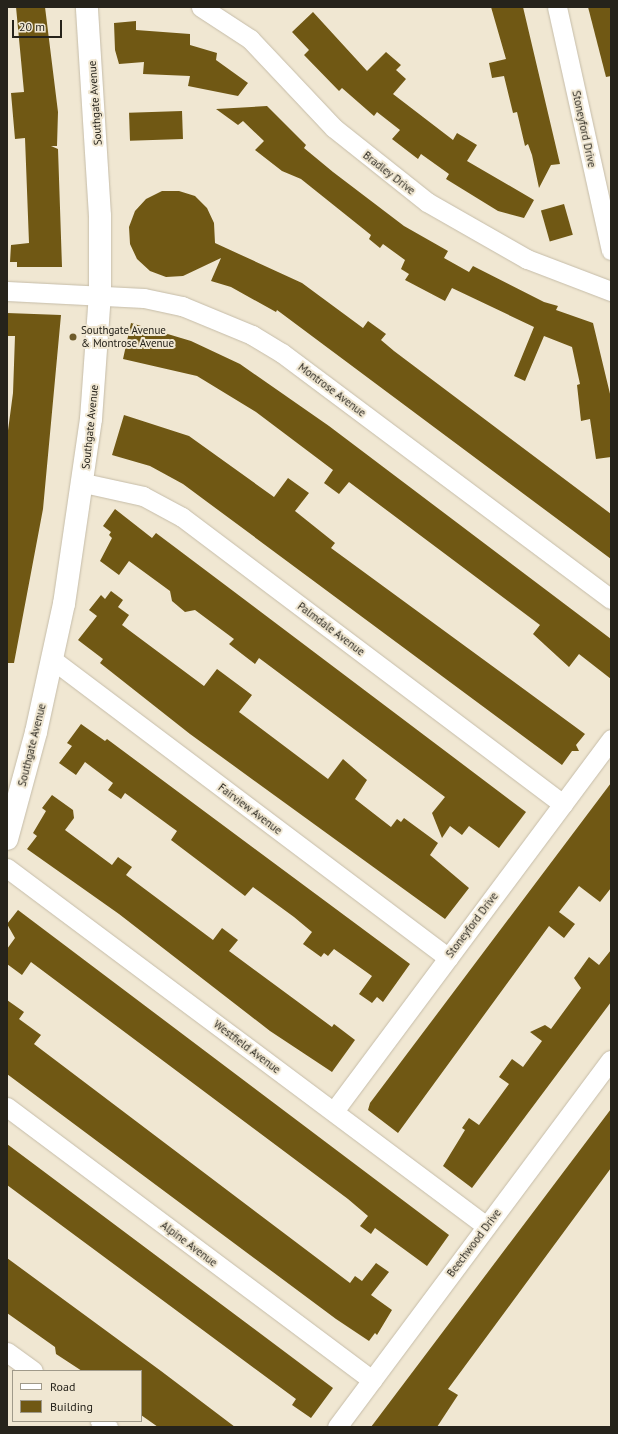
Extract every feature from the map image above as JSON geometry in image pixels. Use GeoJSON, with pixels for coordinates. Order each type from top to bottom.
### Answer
{"type":"FeatureCollection","features":[{"type":"Feature","properties":{"kind":"street","name":"Southgate Avenue"},"geometry":{"type":"LineString","coordinates":[[7,839],[53,660],[84,483],[100,294],[98,146],[87,7]]}},
{"type":"Feature","properties":{"kind":"street","name":"Bradley Drive"},"geometry":{"type":"LineString","coordinates":[[201,7],[250,39],[334,128],[427,202],[527,259],[611,292]]}},
{"type":"Feature","properties":{"kind":"street","name":"Stoneyford Drive"},"geometry":{"type":"LineString","coordinates":[[557,7],[611,250]]}},
{"type":"Feature","properties":{"kind":"street","name":"Montrose Avenue"},"geometry":{"type":"LineString","coordinates":[[7,291],[100,294],[182,306],[252,335],[282,353],[611,599]]}},
{"type":"Feature","properties":{"kind":"street","name":"Palmdale Avenue"},"geometry":{"type":"LineString","coordinates":[[84,483],[142,496],[182,517],[563,804]]}},
{"type":"Feature","properties":{"kind":"street","name":"Fairview Avenue"},"geometry":{"type":"LineString","coordinates":[[53,660],[448,958]]}},
{"type":"Feature","properties":{"kind":"street","name":"Stoneyford Drive"},"geometry":{"type":"LineString","coordinates":[[334,1111],[611,739]]}},
{"type":"Feature","properties":{"kind":"street","name":"Westfield Avenue"},"geometry":{"type":"LineString","coordinates":[[7,868],[486,1226]]}},
{"type":"Feature","properties":{"kind":"street","name":"Beechwood Drive"},"geometry":{"type":"LineString","coordinates":[[337,1427],[611,1060]]}},
{"type":"Feature","properties":{"kind":"street","name":"Alpine Avenue"},"geometry":{"type":"LineString","coordinates":[[7,1107],[372,1380]]}},
{"type":"Feature","properties":{"kind":"street"},"geometry":{"type":"LineString","coordinates":[[7,1352],[32,1370]]}},
{"type":"Feature","properties":{"kind":"building"},"geometry":{"type":"Polygon","coordinates":[[[16,7],[45,7],[58,112],[57,146],[51,146],[58,149],[62,267],[17,267],[17,262],[10,262],[11,245],[29,243],[25,138],[15,139],[11,93],[24,92],[16,7]]]}},
{"type":"Feature","properties":{"kind":"building"},"geometry":{"type":"Polygon","coordinates":[[[491,7],[523,7],[560,164],[551,165],[539,188],[532,155],[528,144],[525,146],[517,112],[513,113],[504,76],[492,78],[489,63],[506,59],[491,7]]]}},
{"type":"Feature","properties":{"kind":"building"},"geometry":{"type":"Polygon","coordinates":[[[588,7],[611,7],[611,76],[606,77],[588,7]]]}},
{"type":"Feature","properties":{"kind":"building"},"geometry":{"type":"Polygon","coordinates":[[[313,12],[367,71],[386,52],[401,65],[396,70],[406,79],[393,94],[453,140],[457,133],[477,145],[467,161],[534,200],[524,218],[498,211],[446,179],[449,174],[421,154],[418,159],[392,139],[400,130],[377,112],[374,116],[342,88],[339,91],[304,55],[309,50],[292,32],[313,12]]]}},
{"type":"Feature","properties":{"kind":"building"},"geometry":{"type":"Polygon","coordinates":[[[136,21],[136,30],[190,34],[190,45],[217,53],[216,60],[248,83],[238,96],[188,86],[190,76],[143,74],[144,62],[119,64],[115,50],[114,23],[136,21]]]}},
{"type":"Feature","properties":{"kind":"building"},"geometry":{"type":"Polygon","coordinates":[[[267,106],[306,145],[304,148],[333,172],[404,226],[448,251],[444,258],[469,272],[473,266],[544,302],[558,306],[556,310],[593,323],[611,398],[611,457],[596,459],[590,419],[581,421],[577,385],[580,384],[572,347],[544,336],[525,381],[514,376],[534,327],[452,288],[445,301],[405,280],[409,274],[401,269],[405,260],[383,244],[380,248],[369,239],[371,235],[301,179],[282,171],[255,150],[264,141],[243,121],[238,125],[216,109],[267,106]]]}},
{"type":"Feature","properties":{"kind":"building"},"geometry":{"type":"Polygon","coordinates":[[[182,111],[183,139],[130,141],[129,113],[182,111]]]}},
{"type":"Feature","properties":{"kind":"building"},"geometry":{"type":"Polygon","coordinates":[[[162,191],[179,191],[195,196],[207,208],[214,223],[215,243],[302,283],[363,328],[368,321],[386,334],[381,340],[394,351],[611,514],[611,559],[277,310],[276,312],[231,287],[211,281],[221,258],[183,276],[166,277],[150,271],[137,259],[130,244],[129,227],[135,211],[146,199],[162,191]]]}},
{"type":"Feature","properties":{"kind":"building"},"geometry":{"type":"Polygon","coordinates":[[[564,204],[573,235],[550,241],[541,211],[564,204]]]}},
{"type":"Feature","properties":{"kind":"building"},"geometry":{"type":"Polygon","coordinates":[[[7,313],[61,315],[43,509],[14,663],[7,663],[7,438],[13,393],[15,336],[7,336],[7,313]]]}},
{"type":"Feature","properties":{"kind":"building"},"geometry":{"type":"Polygon","coordinates":[[[131,323],[191,341],[240,364],[329,426],[611,639],[611,679],[579,654],[569,667],[533,634],[540,625],[349,482],[339,494],[324,483],[333,470],[256,412],[197,376],[123,359],[131,323]]]}},
{"type":"Feature","properties":{"kind":"building"},"geometry":{"type":"Polygon","coordinates":[[[124,415],[189,436],[274,497],[288,478],[309,493],[295,511],[335,543],[331,548],[585,734],[576,745],[579,751],[572,751],[562,765],[183,484],[150,466],[112,455],[124,415]]]}},
{"type":"Feature","properties":{"kind":"building"},"geometry":{"type":"Polygon","coordinates":[[[115,509],[152,538],[156,533],[526,812],[499,848],[469,826],[462,835],[450,826],[442,838],[432,813],[445,797],[259,658],[255,664],[229,644],[234,639],[195,610],[185,612],[172,601],[170,591],[129,561],[119,575],[100,561],[112,538],[109,535],[111,532],[103,526],[115,509]]]}},
{"type":"Feature","properties":{"kind":"building"},"geometry":{"type":"Polygon","coordinates":[[[111,591],[123,600],[118,607],[129,615],[122,625],[204,686],[217,669],[252,695],[239,712],[328,779],[343,759],[367,780],[355,799],[391,827],[397,819],[401,822],[404,818],[438,843],[430,855],[469,888],[445,919],[190,734],[100,663],[103,659],[78,640],[97,616],[89,610],[101,595],[105,599],[111,591]]]}},
{"type":"Feature","properties":{"kind":"building"},"geometry":{"type":"Polygon","coordinates":[[[81,724],[105,741],[107,739],[410,964],[383,1002],[377,997],[372,1003],[359,994],[372,976],[334,949],[328,956],[324,953],[321,957],[303,944],[312,932],[253,887],[245,896],[171,840],[177,831],[125,793],[121,799],[108,790],[113,783],[85,762],[76,775],[59,763],[72,746],[67,743],[81,724]]]}},
{"type":"Feature","properties":{"kind":"building"},"geometry":{"type":"Polygon","coordinates":[[[611,783],[611,888],[600,902],[579,886],[559,912],[575,924],[564,938],[549,926],[398,1133],[368,1110],[370,1103],[611,783]]]}},
{"type":"Feature","properties":{"kind":"building"},"geometry":{"type":"Polygon","coordinates":[[[52,795],[73,810],[74,818],[65,830],[112,865],[118,857],[132,867],[126,875],[213,940],[222,928],[238,940],[229,951],[332,1027],[334,1024],[355,1040],[332,1072],[270,1031],[119,914],[27,849],[37,836],[33,833],[46,811],[42,808],[52,795]]]}},
{"type":"Feature","properties":{"kind":"building"},"geometry":{"type":"Polygon","coordinates":[[[18,910],[449,1235],[427,1266],[375,1228],[371,1234],[360,1226],[368,1216],[348,1199],[31,962],[22,975],[7,964],[7,949],[15,938],[7,924],[18,910]]]}},
{"type":"Feature","properties":{"kind":"building"},"geometry":{"type":"Polygon","coordinates":[[[611,950],[611,1002],[472,1188],[443,1166],[465,1130],[462,1128],[469,1118],[479,1125],[509,1084],[499,1077],[512,1059],[523,1067],[542,1041],[530,1032],[545,1025],[551,1029],[581,988],[574,978],[589,957],[599,965],[611,950]]]}},
{"type":"Feature","properties":{"kind":"building"},"geometry":{"type":"Polygon","coordinates":[[[7,1000],[24,1012],[19,1019],[41,1035],[34,1044],[350,1283],[355,1276],[362,1281],[376,1263],[389,1272],[371,1295],[392,1310],[377,1335],[375,1333],[369,1341],[336,1319],[7,1074],[7,1000]]]}},
{"type":"Feature","properties":{"kind":"building"},"geometry":{"type":"Polygon","coordinates":[[[611,1109],[611,1168],[448,1389],[458,1395],[437,1427],[371,1427],[611,1109]]]}},
{"type":"Feature","properties":{"kind":"building"},"geometry":{"type":"Polygon","coordinates":[[[7,1144],[333,1388],[311,1418],[292,1405],[296,1399],[7,1185],[7,1144]]]}},
{"type":"Feature","properties":{"kind":"building"},"geometry":{"type":"Polygon","coordinates":[[[7,1258],[235,1427],[158,1427],[142,1416],[142,1370],[80,1370],[56,1354],[55,1347],[7,1313],[7,1258]]]}},
{"type":"Feature","properties":{"kind":"place","name":"Southgate Avenue & Montrose Avenue"},"geometry":{"type":"Point","coordinates":[73,337]}}]}
